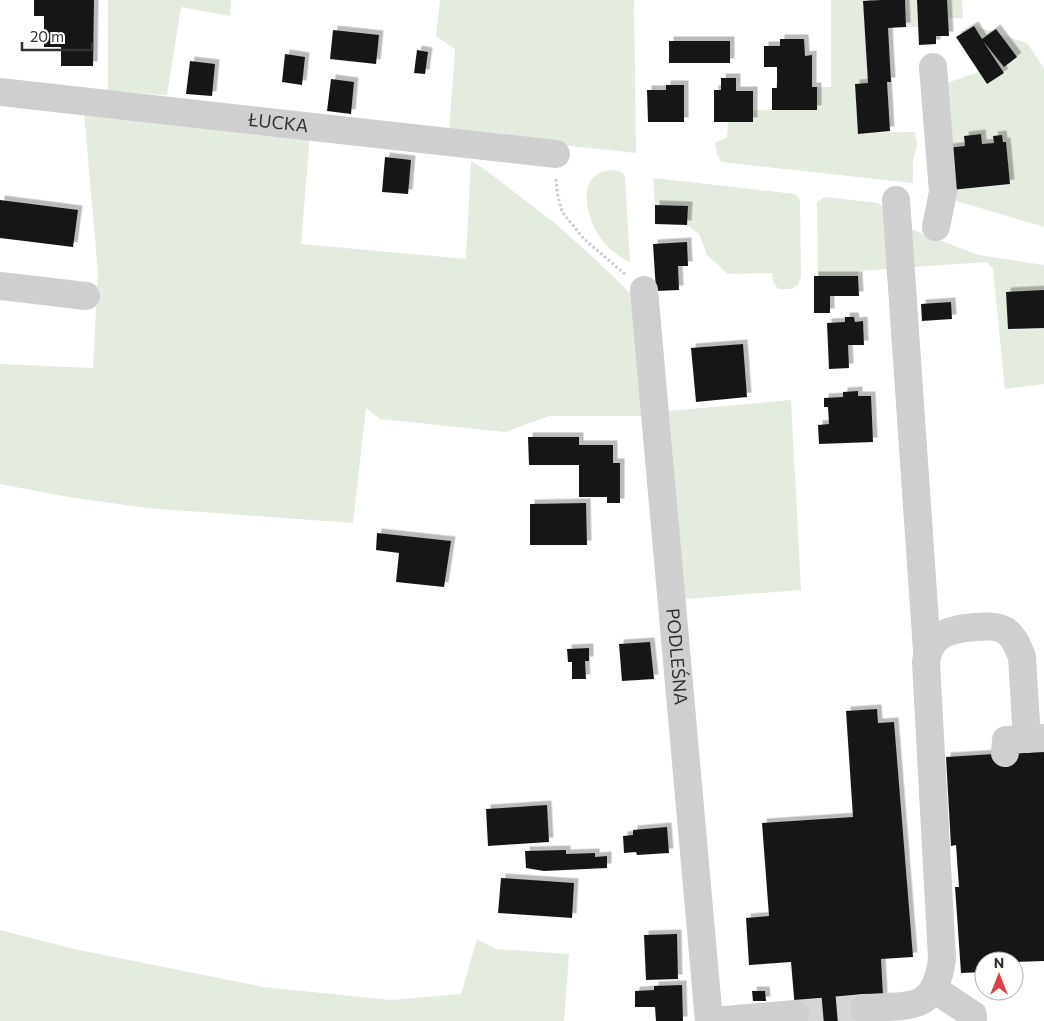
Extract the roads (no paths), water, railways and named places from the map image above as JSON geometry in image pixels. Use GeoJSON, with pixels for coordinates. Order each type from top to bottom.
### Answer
{"type":"FeatureCollection","features":[{"type":"Feature","properties":{"kind":"street"},"geometry":{"type":"LineString","coordinates":[[933,68],[943,192],[936,227]]}},
{"type":"Feature","properties":{"kind":"street","name":"ŁUCKA"},"geometry":{"type":"LineString","coordinates":[[0,92],[556,154]]}},
{"type":"Feature","properties":{"kind":"street"},"geometry":{"type":"LineString","coordinates":[[864,1008],[912,1005],[927,999],[934,989],[940,974],[942,958],[926,662],[927,651],[896,200]]}},
{"type":"Feature","properties":{"kind":"street"},"geometry":{"type":"LineString","coordinates":[[0,286],[86,296]]}},
{"type":"Feature","properties":{"kind":"street","name":"PODLEŚNA"},"geometry":{"type":"LineString","coordinates":[[644,290],[711,1021]]}},
{"type":"Feature","properties":{"kind":"street"},"geometry":{"type":"LineString","coordinates":[[927,651],[935,640],[945,633],[958,628],[991,626],[1003,629],[1018,645],[1022,657],[1027,744]]}},
{"type":"Feature","properties":{"kind":"street"},"geometry":{"type":"LineString","coordinates":[[934,989],[973,1015],[973,1021]]}},
{"type":"Feature","properties":{"kind":"street"},"geometry":{"type":"LineString","coordinates":[[711,1021],[755,1019],[795,1014]]}},
{"type":"Feature","properties":{"kind":"tunnel"},"geometry":{"type":"LineString","coordinates":[[795,1014],[864,1008]]}}]}
